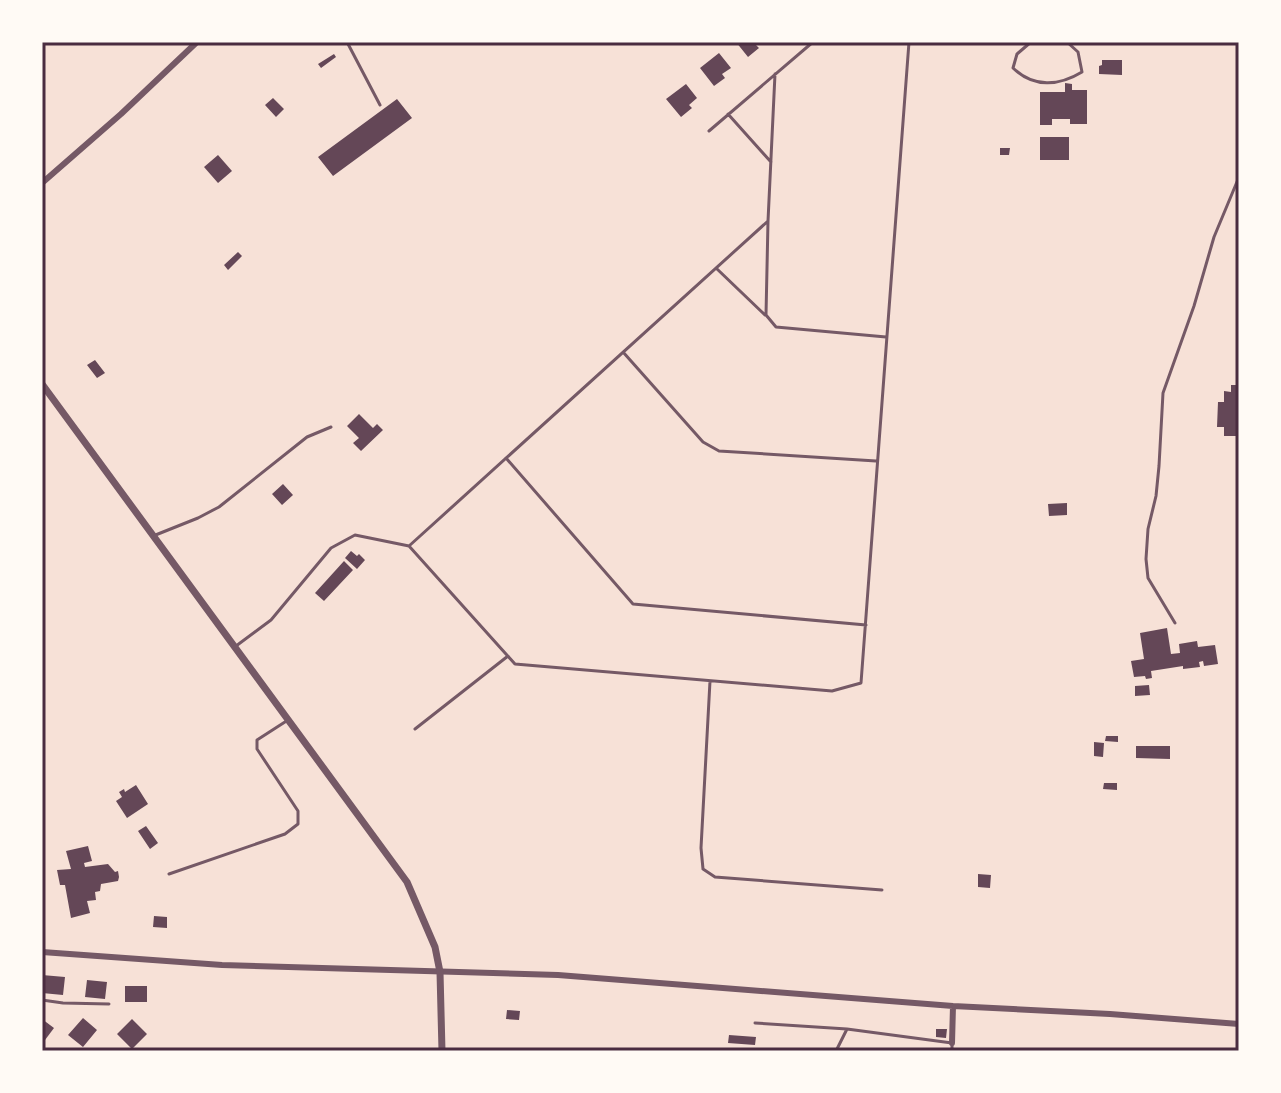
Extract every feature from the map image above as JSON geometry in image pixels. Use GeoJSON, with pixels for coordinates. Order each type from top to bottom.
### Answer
{"type":"FeatureCollection","features":[{"type":"Feature","properties":{"kind":"street"},"geometry":{"type":"LineString","coordinates":[[42,183],[197,42]]}},
{"type":"Feature","properties":{"kind":"street"},"geometry":{"type":"LineString","coordinates":[[42,384],[407,882],[435,947],[440,972],[442,1051]]}},
{"type":"Feature","properties":{"kind":"street"},"geometry":{"type":"LineString","coordinates":[[42,952],[222,965],[558,975],[953,1006],[1239,1024]]}},
{"type":"Feature","properties":{"kind":"street"},"geometry":{"type":"LineString","coordinates":[[952,1047],[953,1006]]}},
{"type":"Feature","properties":{"kind":"lane"},"geometry":{"type":"LineString","coordinates":[[347,42],[380,105]]}},
{"type":"Feature","properties":{"kind":"lane"},"geometry":{"type":"LineString","coordinates":[[709,131],[813,42]]}},
{"type":"Feature","properties":{"kind":"lane"},"geometry":{"type":"LineString","coordinates":[[235,647],[271,620],[331,548],[355,535],[409,546],[515,664],[832,691],[861,683],[909,42]]}},
{"type":"Feature","properties":{"kind":"lane"},"geometry":{"type":"LineString","coordinates":[[1031,42],[1017,54],[1013,68],[1022,77],[1040,82],[1066,81],[1082,72],[1078,52],[1067,42]]}},
{"type":"Feature","properties":{"kind":"lane"},"geometry":{"type":"LineString","coordinates":[[766,315],[775,74]]}},
{"type":"Feature","properties":{"kind":"lane"},"geometry":{"type":"LineString","coordinates":[[728,114],[771,162]]}},
{"type":"Feature","properties":{"kind":"lane"},"geometry":{"type":"LineString","coordinates":[[1175,623],[1154,590],[1146,568],[1148,529],[1159,466],[1161,407],[1168,376],[1194,306],[1214,237],[1239,177]]}},
{"type":"Feature","properties":{"kind":"lane"},"geometry":{"type":"LineString","coordinates":[[409,546],[768,221]]}},
{"type":"Feature","properties":{"kind":"lane"},"geometry":{"type":"LineString","coordinates":[[716,268],[776,327],[887,337]]}},
{"type":"Feature","properties":{"kind":"lane"},"geometry":{"type":"LineString","coordinates":[[623,352],[703,442],[719,451],[878,461]]}},
{"type":"Feature","properties":{"kind":"lane"},"geometry":{"type":"LineString","coordinates":[[153,536],[219,507],[307,437],[331,427]]}},
{"type":"Feature","properties":{"kind":"lane"},"geometry":{"type":"LineString","coordinates":[[506,458],[633,604],[866,625]]}},
{"type":"Feature","properties":{"kind":"lane"},"geometry":{"type":"LineString","coordinates":[[415,729],[508,656]]}},
{"type":"Feature","properties":{"kind":"lane"},"geometry":{"type":"LineString","coordinates":[[710,681],[701,848],[703,869],[715,877],[882,890]]}},
{"type":"Feature","properties":{"kind":"lane"},"geometry":{"type":"LineString","coordinates":[[169,874],[285,834],[298,824],[298,811],[257,749],[257,740],[288,720]]}},
{"type":"Feature","properties":{"kind":"lane"},"geometry":{"type":"LineString","coordinates":[[42,1000],[109,1004]]}},
{"type":"Feature","properties":{"kind":"lane"},"geometry":{"type":"LineString","coordinates":[[755,1023],[847,1029],[952,1047]]}},
{"type":"Feature","properties":{"kind":"lane"},"geometry":{"type":"LineString","coordinates":[[836,1051],[847,1029]]}},
{"type":"Feature","properties":{"kind":"building"},"geometry":{"type":"Polygon","coordinates":[[[736,42],[760,42],[756,45],[759,48],[748,57],[736,42]]]}},
{"type":"Feature","properties":{"kind":"building"},"geometry":{"type":"Polygon","coordinates":[[[719,53],[731,68],[722,74],[725,78],[714,86],[700,68],[719,53]]]}},
{"type":"Feature","properties":{"kind":"building"},"geometry":{"type":"Polygon","coordinates":[[[334,54],[336,57],[321,68],[318,64],[334,54]]]}},
{"type":"Feature","properties":{"kind":"building"},"geometry":{"type":"Polygon","coordinates":[[[1102,60],[1122,60],[1122,75],[1099,74],[1102,60]]]}},
{"type":"Feature","properties":{"kind":"building"},"geometry":{"type":"Polygon","coordinates":[[[1065,83],[1072,84],[1072,90],[1087,90],[1087,124],[1070,124],[1070,119],[1052,119],[1052,125],[1040,125],[1040,92],[1065,92],[1065,83]]]}},
{"type":"Feature","properties":{"kind":"building"},"geometry":{"type":"Polygon","coordinates":[[[686,84],[697,98],[689,105],[692,108],[681,117],[666,99],[686,84]]]}},
{"type":"Feature","properties":{"kind":"building"},"geometry":{"type":"Polygon","coordinates":[[[273,98],[284,109],[276,117],[265,105],[273,98]]]}},
{"type":"Feature","properties":{"kind":"building"},"geometry":{"type":"Polygon","coordinates":[[[397,99],[412,118],[333,176],[318,157],[397,99]]]}},
{"type":"Feature","properties":{"kind":"building"},"geometry":{"type":"Polygon","coordinates":[[[1040,137],[1069,137],[1069,160],[1040,160],[1040,137]]]}},
{"type":"Feature","properties":{"kind":"building"},"geometry":{"type":"Polygon","coordinates":[[[1000,148],[1010,148],[1009,155],[1000,155],[1000,148]]]}},
{"type":"Feature","properties":{"kind":"building"},"geometry":{"type":"Polygon","coordinates":[[[218,155],[232,171],[218,183],[204,167],[218,155]]]}},
{"type":"Feature","properties":{"kind":"building"},"geometry":{"type":"Polygon","coordinates":[[[238,252],[242,256],[228,270],[224,265],[238,252]]]}},
{"type":"Feature","properties":{"kind":"building"},"geometry":{"type":"Polygon","coordinates":[[[95,360],[105,373],[97,378],[87,365],[95,360]]]}},
{"type":"Feature","properties":{"kind":"building"},"geometry":{"type":"Polygon","coordinates":[[[1231,385],[1239,385],[1239,436],[1224,436],[1224,427],[1217,427],[1218,402],[1224,402],[1224,391],[1231,392],[1231,385]]]}},
{"type":"Feature","properties":{"kind":"building"},"geometry":{"type":"Polygon","coordinates":[[[359,414],[373,428],[377,424],[383,430],[361,451],[353,443],[359,438],[347,426],[359,414]]]}},
{"type":"Feature","properties":{"kind":"building"},"geometry":{"type":"Polygon","coordinates":[[[283,484],[293,495],[282,505],[272,494],[283,484]]]}},
{"type":"Feature","properties":{"kind":"building"},"geometry":{"type":"Polygon","coordinates":[[[1067,503],[1067,515],[1049,516],[1048,504],[1067,503]]]}},
{"type":"Feature","properties":{"kind":"building"},"geometry":{"type":"Polygon","coordinates":[[[351,551],[365,560],[357,569],[345,558],[351,551]]]}},
{"type":"Feature","properties":{"kind":"building"},"geometry":{"type":"Polygon","coordinates":[[[344,561],[353,570],[324,601],[315,593],[344,561]]]}},
{"type":"Feature","properties":{"kind":"building"},"geometry":{"type":"Polygon","coordinates":[[[1167,628],[1171,654],[1180,653],[1179,644],[1197,641],[1198,647],[1215,645],[1218,664],[1204,666],[1203,661],[1199,662],[1200,667],[1151,671],[1152,678],[1146,679],[1145,676],[1134,677],[1131,661],[1144,659],[1140,633],[1167,628]]]}},
{"type":"Feature","properties":{"kind":"building"},"geometry":{"type":"Polygon","coordinates":[[[1149,685],[1150,695],[1135,696],[1135,686],[1149,685]]]}},
{"type":"Feature","properties":{"kind":"building"},"geometry":{"type":"Polygon","coordinates":[[[1106,736],[1118,736],[1118,742],[1105,741],[1106,736]]]}},
{"type":"Feature","properties":{"kind":"building"},"geometry":{"type":"Polygon","coordinates":[[[1094,742],[1104,743],[1103,757],[1094,756],[1094,742]]]}},
{"type":"Feature","properties":{"kind":"building"},"geometry":{"type":"Polygon","coordinates":[[[1136,746],[1170,746],[1170,759],[1136,758],[1136,746]]]}},
{"type":"Feature","properties":{"kind":"building"},"geometry":{"type":"Polygon","coordinates":[[[1104,783],[1117,783],[1117,790],[1103,789],[1104,783]]]}},
{"type":"Feature","properties":{"kind":"building"},"geometry":{"type":"Polygon","coordinates":[[[136,785],[148,804],[127,818],[116,801],[122,797],[119,792],[136,785]]]}},
{"type":"Feature","properties":{"kind":"building"},"geometry":{"type":"Polygon","coordinates":[[[146,826],[158,843],[150,849],[138,831],[146,826]]]}},
{"type":"Feature","properties":{"kind":"building"},"geometry":{"type":"Polygon","coordinates":[[[88,846],[92,861],[84,863],[85,867],[108,864],[115,872],[118,871],[119,877],[118,881],[101,884],[100,891],[95,892],[96,900],[87,901],[90,913],[71,918],[65,885],[60,885],[57,870],[71,869],[66,851],[88,846]]]}},
{"type":"Feature","properties":{"kind":"building"},"geometry":{"type":"Polygon","coordinates":[[[978,874],[991,875],[990,888],[978,887],[978,874]]]}},
{"type":"Feature","properties":{"kind":"building"},"geometry":{"type":"Polygon","coordinates":[[[154,916],[167,917],[167,928],[153,927],[154,916]]]}},
{"type":"Feature","properties":{"kind":"building"},"geometry":{"type":"Polygon","coordinates":[[[42,975],[65,977],[63,995],[42,993],[42,975]]]}},
{"type":"Feature","properties":{"kind":"building"},"geometry":{"type":"Polygon","coordinates":[[[87,980],[107,982],[105,999],[85,997],[87,980]]]}},
{"type":"Feature","properties":{"kind":"building"},"geometry":{"type":"Polygon","coordinates":[[[125,986],[147,986],[147,1002],[125,1002],[125,986]]]}},
{"type":"Feature","properties":{"kind":"building"},"geometry":{"type":"Polygon","coordinates":[[[507,1010],[520,1011],[519,1020],[506,1019],[507,1010]]]}},
{"type":"Feature","properties":{"kind":"building"},"geometry":{"type":"Polygon","coordinates":[[[83,1018],[97,1030],[83,1047],[68,1035],[83,1018]]]}},
{"type":"Feature","properties":{"kind":"building"},"geometry":{"type":"Polygon","coordinates":[[[42,1019],[54,1028],[42,1044],[42,1019]]]}},
{"type":"Feature","properties":{"kind":"building"},"geometry":{"type":"Polygon","coordinates":[[[132,1019],[147,1034],[132,1049],[117,1034],[132,1019]]]}},
{"type":"Feature","properties":{"kind":"building"},"geometry":{"type":"Polygon","coordinates":[[[936,1029],[947,1029],[946,1038],[936,1037],[936,1029]]]}},
{"type":"Feature","properties":{"kind":"building"},"geometry":{"type":"Polygon","coordinates":[[[729,1035],[756,1037],[755,1045],[728,1043],[729,1035]]]}}]}
